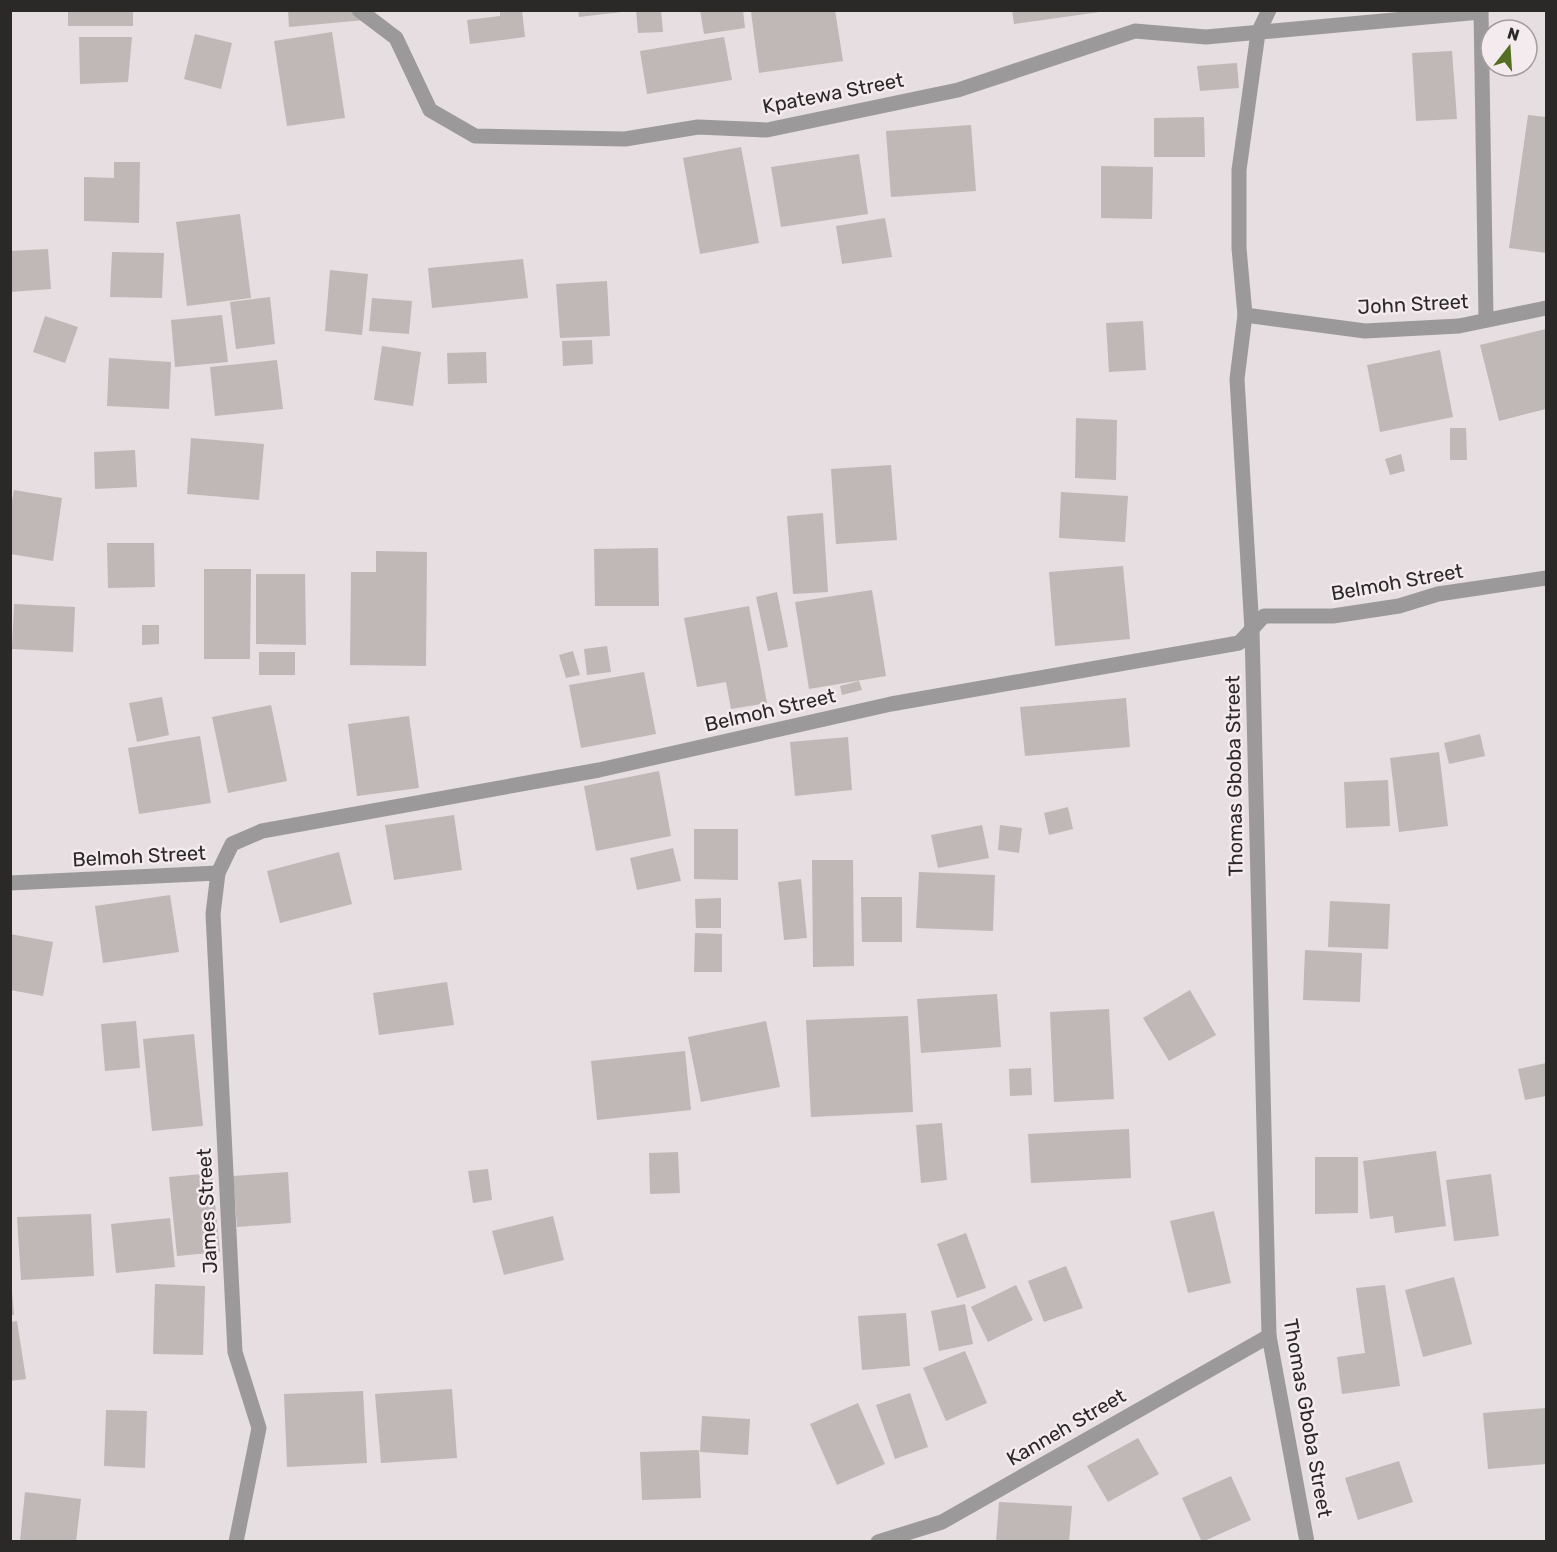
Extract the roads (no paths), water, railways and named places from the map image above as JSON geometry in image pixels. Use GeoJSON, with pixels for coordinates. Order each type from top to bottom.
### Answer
{"type":"FeatureCollection","features":[{"type":"Feature","properties":{"kind":"street","name":"Kpatewa Street"},"geometry":{"type":"LineString","coordinates":[[359,10],[396,38],[430,110],[475,136],[625,139],[698,127],[767,130],[958,90],[1135,31],[1206,37],[1481,11]]}},
{"type":"Feature","properties":{"kind":"street","name":"Thomas Gboba Street"},"geometry":{"type":"LineString","coordinates":[[1269,10],[1258,33],[1239,170],[1239,248],[1245,315],[1237,379],[1252,630],[1269,1336],[1308,1542]]}},
{"type":"Feature","properties":{"kind":"street"},"geometry":{"type":"LineString","coordinates":[[1481,11],[1486,319]]}},
{"type":"Feature","properties":{"kind":"street","name":"John Street"},"geometry":{"type":"LineString","coordinates":[[1245,315],[1365,331],[1460,326],[1546,308]]}},
{"type":"Feature","properties":{"kind":"street","name":"Belmoh Street"},"geometry":{"type":"LineString","coordinates":[[10,883],[219,873],[232,844],[262,831],[599,770],[891,704],[1239,643],[1264,616],[1333,616],[1399,606],[1438,594],[1546,578]]}},
{"type":"Feature","properties":{"kind":"street","name":"James Street"},"geometry":{"type":"LineString","coordinates":[[219,873],[213,914],[235,1352],[259,1428],[236,1542]]}},
{"type":"Feature","properties":{"kind":"street","name":"Kanneh Street"},"geometry":{"type":"LineString","coordinates":[[878,1542],[942,1522],[1269,1336]]}}]}
